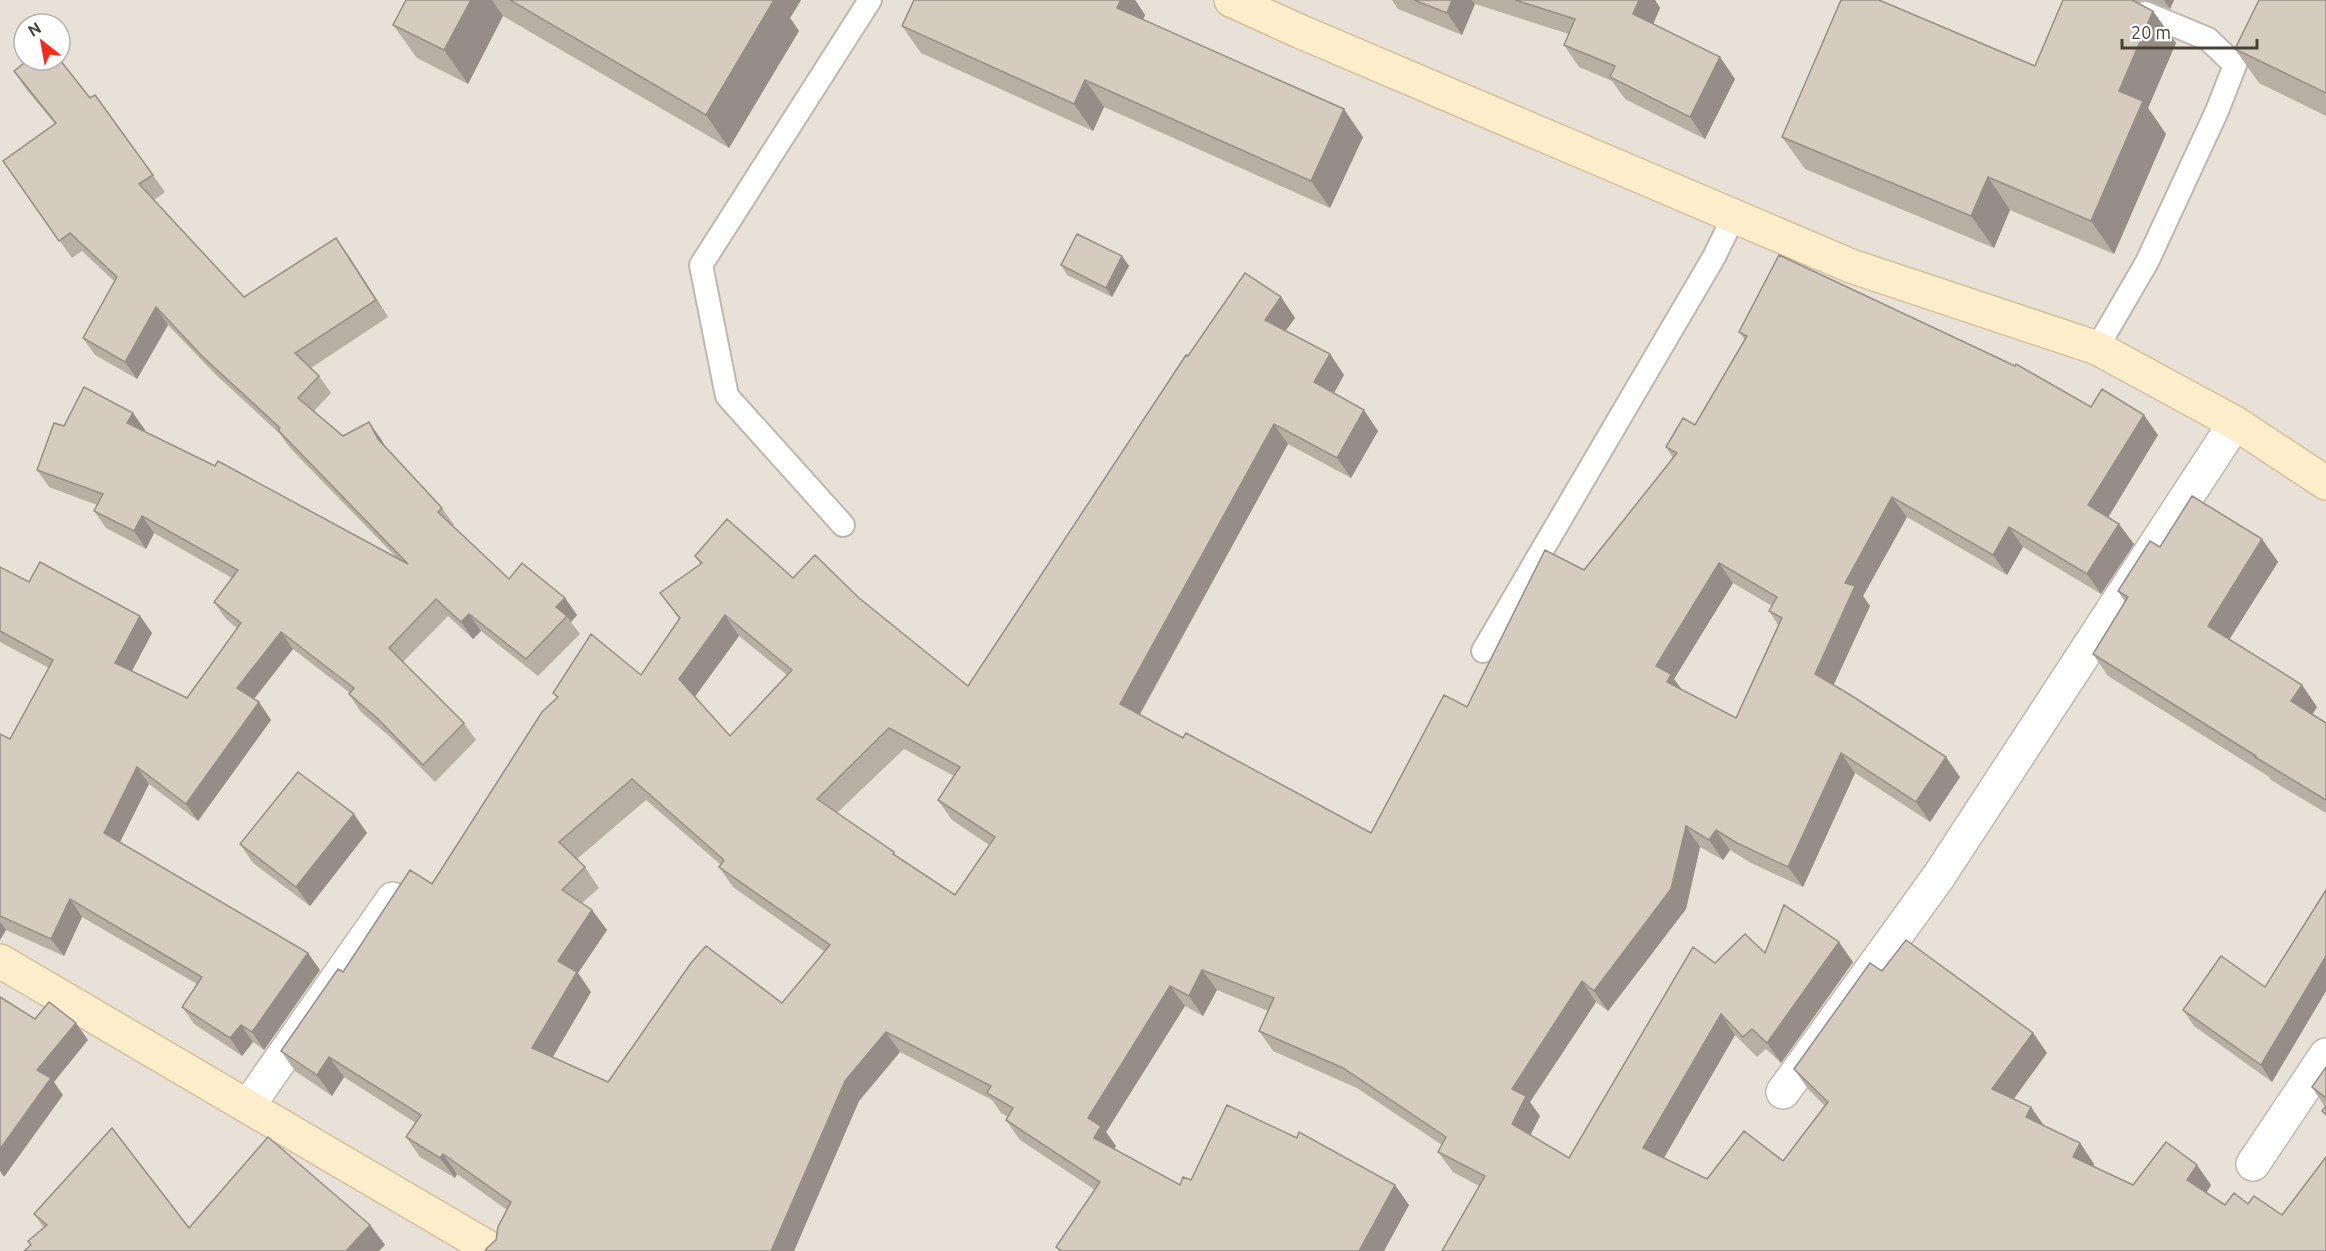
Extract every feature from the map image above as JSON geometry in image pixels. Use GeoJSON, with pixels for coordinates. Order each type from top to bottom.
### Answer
{"type":"FeatureCollection","features":[{"type":"Feature","properties":{"kind":"main road"},"geometry":{"type":"LineString","coordinates":[[1231,0],[1310,36],[1851,266],[2097,348],[2235,423],[2326,483]]}},
{"type":"Feature","properties":{"kind":"main road"},"geometry":{"type":"LineString","coordinates":[[0,961],[494,1251]]}},
{"type":"Feature","properties":{"kind":"street"},"geometry":{"type":"LineString","coordinates":[[1783,1092],[1939,876],[2235,423]]}},
{"type":"Feature","properties":{"kind":"street"},"geometry":{"type":"LineString","coordinates":[[248,1106],[409,875]]}},
{"type":"Feature","properties":{"kind":"street"},"geometry":{"type":"LineString","coordinates":[[2253,1164],[2326,1055]]}},
{"type":"Feature","properties":{"kind":"lane"},"geometry":{"type":"LineString","coordinates":[[843,525],[728,396],[701,265],[870,0]]}},
{"type":"Feature","properties":{"kind":"lane"},"geometry":{"type":"LineString","coordinates":[[2097,348],[2147,262],[2217,111],[2235,65],[2208,39],[2145,13]]}},
{"type":"Feature","properties":{"kind":"lane"},"geometry":{"type":"LineString","coordinates":[[1483,651],[1714,258],[1734,216]]}},
{"type":"Feature","properties":{"kind":"shaded area"},"geometry":{"type":"Polygon","coordinates":[[[0,0],[2326,0],[2326,1251],[0,1251],[0,0]]]}},
{"type":"Feature","properties":{"kind":"building"},"geometry":{"type":"Polygon","coordinates":[[[406,0],[471,0],[444,50],[393,25],[406,0]]]}},
{"type":"Feature","properties":{"kind":"building"},"geometry":{"type":"Polygon","coordinates":[[[510,0],[774,0],[706,115],[510,0]]]}},
{"type":"Feature","properties":{"kind":"building"},"geometry":{"type":"Polygon","coordinates":[[[914,0],[1121,0],[1117,8],[1344,109],[1311,181],[1085,80],[1074,104],[902,26],[914,0]]]}},
{"type":"Feature","properties":{"kind":"building"},"geometry":{"type":"Polygon","coordinates":[[[1414,0],[1452,0],[1447,13],[1414,0]]]}},
{"type":"Feature","properties":{"kind":"building"},"geometry":{"type":"Polygon","coordinates":[[[1515,0],[1639,0],[1633,14],[1720,57],[1690,117],[1610,77],[1615,66],[1564,45],[1575,19],[1515,0]]]}},
{"type":"Feature","properties":{"kind":"building"},"geometry":{"type":"Polygon","coordinates":[[[1841,0],[1879,0],[2035,66],[2063,0],[2132,0],[2153,11],[2119,91],[2143,101],[2091,221],[1988,177],[1971,216],[1782,137],[1841,0]]]}},
{"type":"Feature","properties":{"kind":"building"},"geometry":{"type":"Polygon","coordinates":[[[2259,0],[2326,0],[2326,93],[2235,49],[2259,0]]]}},
{"type":"Feature","properties":{"kind":"building"},"geometry":{"type":"Polygon","coordinates":[[[15,72],[69,72],[90,98],[95,95],[153,175],[139,184],[244,297],[336,238],[376,300],[295,353],[319,376],[298,398],[343,436],[369,422],[378,439],[442,508],[438,512],[509,579],[522,563],[565,598],[556,607],[567,616],[526,659],[469,614],[461,622],[436,599],[389,648],[464,723],[423,765],[377,718],[349,694],[354,688],[281,632],[237,688],[259,702],[186,804],[137,767],[104,833],[308,953],[252,1032],[241,1025],[230,1038],[182,1007],[202,977],[70,899],[51,939],[0,916],[0,734],[10,739],[53,660],[0,631],[0,567],[29,582],[40,562],[140,616],[115,663],[187,698],[241,623],[214,602],[238,570],[142,516],[134,531],[94,511],[103,494],[37,470],[54,423],[64,426],[84,387],[133,413],[127,423],[215,466],[218,461],[408,564],[278,430],[280,428],[203,357],[156,307],[125,362],[83,338],[117,277],[70,233],[59,241],[3,161],[56,123],[15,72]]]}},
{"type":"Feature","properties":{"kind":"building"},"geometry":{"type":"Polygon","coordinates":[[[1077,234],[1122,256],[1106,288],[1061,265],[1077,234]]]}},
{"type":"Feature","properties":{"kind":"building"},"geometry":{"type":"Polygon","coordinates":[[[1779,255],[2015,366],[2016,364],[2091,407],[2102,389],[2144,415],[2088,505],[2119,524],[2087,574],[2009,527],[1993,555],[1892,497],[1845,583],[1855,586],[1815,674],[1946,757],[1916,802],[1841,753],[1788,867],[1737,843],[1716,830],[1709,840],[1686,826],[1671,889],[1594,991],[1582,981],[1512,1089],[1526,1096],[1512,1124],[1569,1158],[1693,947],[1715,963],[1745,934],[1765,953],[1784,905],[1839,942],[1767,1043],[1752,1029],[1743,1037],[1721,1014],[1643,1148],[1707,1179],[1744,1131],[1783,1161],[1828,1102],[1794,1069],[1870,963],[1882,971],[1906,940],[2033,1033],[1992,1089],[2031,1107],[2026,1117],[2080,1143],[2073,1157],[2133,1185],[2166,1142],[2197,1165],[2187,1180],[2225,1205],[2234,1193],[2248,1204],[2254,1196],[2282,1215],[2326,1157],[2326,1251],[1442,1251],[1485,1176],[1438,1152],[1446,1137],[1343,1068],[1259,1031],[1274,998],[1202,970],[1189,996],[1170,986],[1088,1118],[1101,1126],[1094,1138],[1180,1185],[1183,1177],[1191,1180],[1227,1105],[1297,1138],[1299,1132],[1395,1185],[1359,1251],[1062,1251],[1056,1247],[1100,1182],[1006,1120],[1013,1108],[987,1093],[991,1086],[886,1032],[845,1081],[771,1251],[485,1251],[496,1240],[498,1227],[511,1202],[443,1154],[440,1158],[406,1137],[421,1115],[329,1057],[317,1075],[281,1051],[338,969],[343,972],[410,870],[432,884],[542,712],[558,697],[553,693],[591,634],[641,675],[680,618],[660,593],[702,563],[695,556],[727,519],[793,578],[815,555],[859,598],[968,686],[1186,355],[1188,356],[1245,273],[1281,297],[1265,320],[1330,354],[1314,382],[1364,410],[1337,458],[1274,424],[1120,704],[1183,738],[1186,733],[1371,833],[1444,695],[1467,707],[1545,550],[1584,570],[1677,453],[1666,447],[1683,418],[1695,425],[1747,336],[1739,332],[1779,255]],[[1719,563],[1656,666],[1671,674],[1667,682],[1736,718],[1782,618],[1769,611],[1777,597],[1719,563]],[[725,615],[679,679],[730,736],[792,670],[725,615]],[[889,728],[817,799],[955,895],[995,837],[938,800],[960,767],[889,728]],[[632,779],[559,842],[585,867],[562,890],[592,910],[558,961],[577,972],[532,1048],[608,1082],[691,963],[706,946],[782,1003],[830,945],[719,867],[724,860],[632,779]]]}},
{"type":"Feature","properties":{"kind":"building"},"geometry":{"type":"Polygon","coordinates":[[[2192,496],[2262,539],[2208,626],[2302,685],[2291,701],[2326,723],[2326,800],[2093,654],[2128,597],[2118,591],[2150,541],[2160,547],[2192,496]]]}},
{"type":"Feature","properties":{"kind":"building"},"geometry":{"type":"Polygon","coordinates":[[[298,772],[354,814],[296,887],[240,844],[298,772]]]}},
{"type":"Feature","properties":{"kind":"building"},"geometry":{"type":"Polygon","coordinates":[[[2326,890],[2326,956],[2261,1065],[2183,1010],[2221,956],[2265,987],[2326,890]]]}},
{"type":"Feature","properties":{"kind":"building"},"geometry":{"type":"Polygon","coordinates":[[[0,997],[35,1019],[49,1002],[76,1023],[37,1070],[51,1078],[0,1149],[0,997]]]}},
{"type":"Feature","properties":{"kind":"building"},"geometry":{"type":"Polygon","coordinates":[[[2326,1067],[2326,1098],[2312,1087],[2326,1067]]]}},
{"type":"Feature","properties":{"kind":"building"},"geometry":{"type":"Polygon","coordinates":[[[112,1128],[189,1228],[268,1137],[370,1225],[346,1251],[24,1251],[31,1245],[28,1241],[47,1225],[34,1214],[112,1128]]]}}]}
